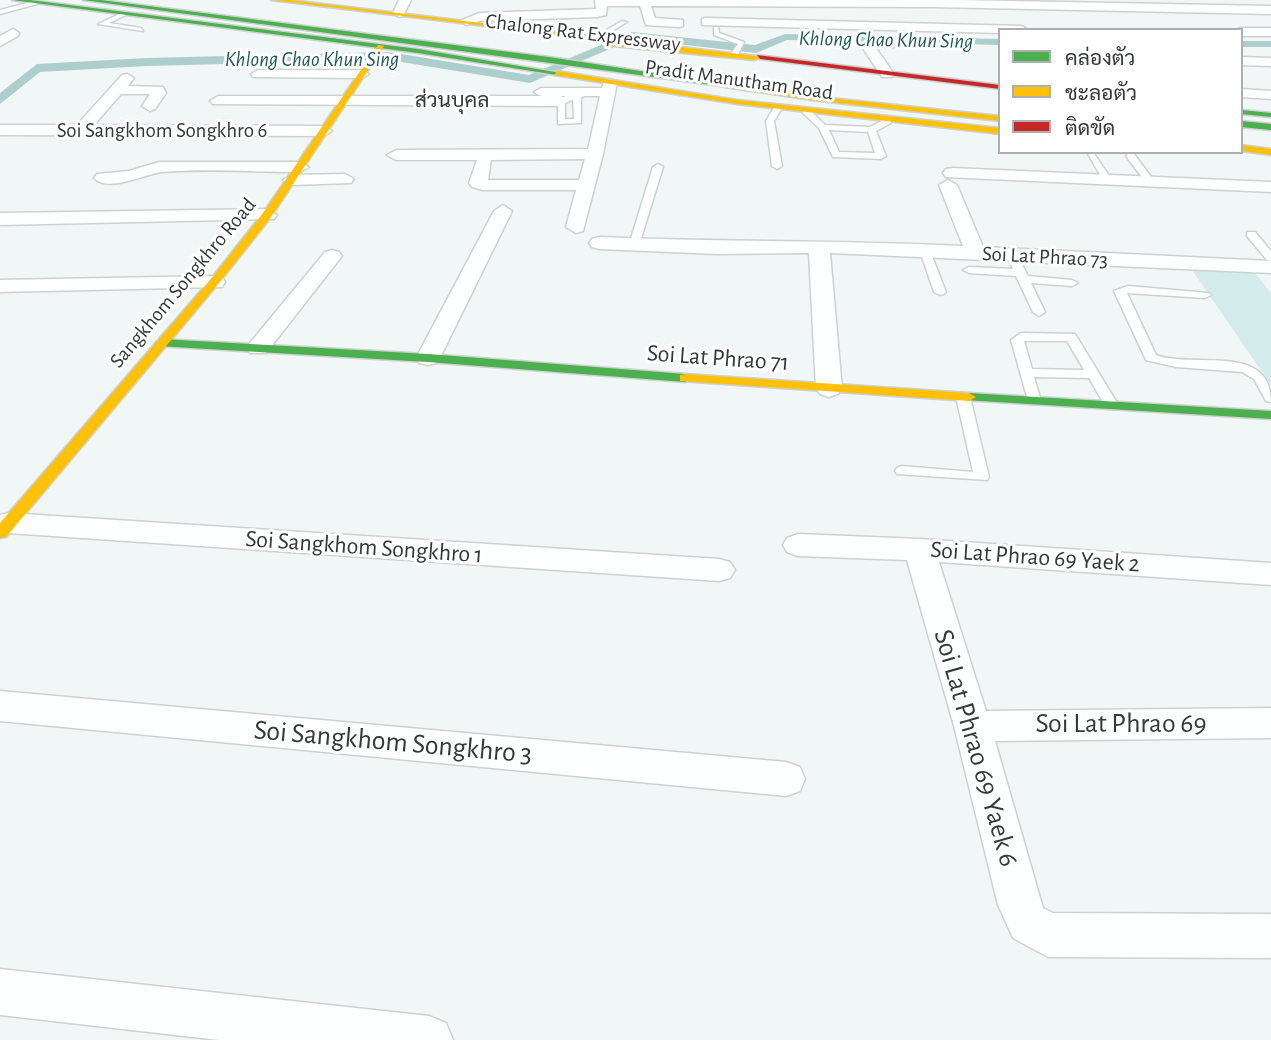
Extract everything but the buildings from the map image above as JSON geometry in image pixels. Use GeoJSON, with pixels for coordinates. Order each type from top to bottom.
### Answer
{"type":"FeatureCollection","features":[{"type":"Feature","properties":{"kind":"main road","name":"Pradit Manutham Road"},"geometry":{"type":"LineString","coordinates":[[15,0],[122,7],[371,59],[544,72],[608,88],[888,121],[998,131]]}},
{"type":"Feature","properties":{"kind":"main road"},"geometry":{"type":"LineString","coordinates":[[86,0],[549,59],[761,91],[998,119]]}},
{"type":"Feature","properties":{"kind":"main road","name":"Chalong Rat Expressway"},"geometry":{"type":"LineString","coordinates":[[189,0],[998,96]]}},
{"type":"Feature","properties":{"kind":"main road","name":"Pradit Manutham Road"},"geometry":{"type":"LineString","coordinates":[[268,2],[402,6],[466,21],[738,50],[754,58],[998,87]]}},
{"type":"Feature","properties":{"kind":"main road"},"geometry":{"type":"LineString","coordinates":[[268,2],[612,37],[754,58]]}},
{"type":"Feature","properties":{"kind":"main road","name":"Chalong Rat Expressway"},"geometry":{"type":"LineString","coordinates":[[122,7],[998,104]]}},
{"type":"Feature","properties":{"kind":"main road","name":"Sangkhom Songkhro Road"},"geometry":{"type":"LineString","coordinates":[[4,528],[214,282],[267,215],[371,59]]}},
{"type":"Feature","properties":{"kind":"main road"},"geometry":{"type":"LineString","coordinates":[[1243,112],[1271,116]]}},
{"type":"Feature","properties":{"kind":"main road"},"geometry":{"type":"LineString","coordinates":[[1243,124],[1271,127]]}},
{"type":"Feature","properties":{"kind":"main road"},"geometry":{"type":"LineString","coordinates":[[1243,144],[1271,136]]}},
{"type":"Feature","properties":{"kind":"main road"},"geometry":{"type":"LineString","coordinates":[[1243,144],[1271,152]]}},
{"type":"Feature","properties":{"kind":"main road","name":"Soi Lat Phrao 71"},"geometry":{"type":"LineString","coordinates":[[161,343],[428,358],[829,389],[1271,415]]}},
{"type":"Feature","properties":{"kind":"street"},"geometry":{"type":"LineString","coordinates":[[644,0],[649,21],[679,23]]}},
{"type":"Feature","properties":{"kind":"street"},"geometry":{"type":"LineString","coordinates":[[466,21],[479,17],[597,13],[602,12],[601,1],[644,0],[1270,10]]}},
{"type":"Feature","properties":{"kind":"street"},"geometry":{"type":"LineString","coordinates":[[1077,7],[1093,22]]}},
{"type":"Feature","properties":{"kind":"street"},"geometry":{"type":"LineString","coordinates":[[1230,9],[1244,26],[1271,32]]}},
{"type":"Feature","properties":{"kind":"street"},"geometry":{"type":"LineString","coordinates":[[711,25],[998,30]]}},
{"type":"Feature","properties":{"kind":"street"},"geometry":{"type":"LineString","coordinates":[[0,42],[13,33]]}},
{"type":"Feature","properties":{"kind":"street"},"geometry":{"type":"LineString","coordinates":[[887,74],[867,44],[912,43]]}},
{"type":"Feature","properties":{"kind":"street"},"geometry":{"type":"LineString","coordinates":[[258,74],[371,59]]}},
{"type":"Feature","properties":{"kind":"street"},"geometry":{"type":"LineString","coordinates":[[1243,61],[1271,62]]}},
{"type":"Feature","properties":{"kind":"street"},"geometry":{"type":"LineString","coordinates":[[82,130],[123,84],[158,90],[159,93],[150,106]]}},
{"type":"Feature","properties":{"kind":"street"},"geometry":{"type":"LineString","coordinates":[[429,93],[581,95],[608,88],[595,154],[576,227]]}},
{"type":"Feature","properties":{"kind":"street"},"geometry":{"type":"LineString","coordinates":[[1243,93],[1271,94]]}},
{"type":"Feature","properties":{"kind":"street","name":"ส่วนบุคล"},"geometry":{"type":"LineString","coordinates":[[218,101],[561,101]]}},
{"type":"Feature","properties":{"kind":"street","name":"Soi Sangkhom Songkhro 6"},"geometry":{"type":"LineString","coordinates":[[0,130],[324,131]]}},
{"type":"Feature","properties":{"kind":"street"},"geometry":{"type":"LineString","coordinates":[[396,155],[595,154]]}},
{"type":"Feature","properties":{"kind":"street"},"geometry":{"type":"LineString","coordinates":[[484,162],[478,183],[483,185],[587,185]]}},
{"type":"Feature","properties":{"kind":"street"},"geometry":{"type":"LineString","coordinates":[[103,178],[127,177],[159,167],[296,173],[345,179]]}},
{"type":"Feature","properties":{"kind":"street"},"geometry":{"type":"LineString","coordinates":[[972,262],[950,179],[1107,180],[1271,187]]}},
{"type":"Feature","properties":{"kind":"street"},"geometry":{"type":"LineString","coordinates":[[428,358],[503,211]]}},
{"type":"Feature","properties":{"kind":"street"},"geometry":{"type":"LineString","coordinates":[[0,219],[267,215]]}},
{"type":"Feature","properties":{"kind":"street","name":"Soi Lat Phrao 73"},"geometry":{"type":"LineString","coordinates":[[598,243],[820,249],[854,247],[925,251],[1019,269],[1271,267]]}},
{"type":"Feature","properties":{"kind":"street"},"geometry":{"type":"LineString","coordinates":[[820,249],[829,389]]}},
{"type":"Feature","properties":{"kind":"street"},"geometry":{"type":"LineString","coordinates":[[258,348],[332,256]]}},
{"type":"Feature","properties":{"kind":"street"},"geometry":{"type":"LineString","coordinates":[[0,286],[214,282]]}},
{"type":"Feature","properties":{"kind":"street","name":"Soi Sangkhom Songkhro 1"},"geometry":{"type":"LineString","coordinates":[[4,528],[719,570]]}},
{"type":"Feature","properties":{"kind":"street","name":"Soi Lat Phrao 69 Yaek 2"},"geometry":{"type":"LineString","coordinates":[[798,545],[920,550],[1271,573]]}},
{"type":"Feature","properties":{"kind":"street","name":"Soi Lat Phrao 69 Yaek 6"},"geometry":{"type":"LineString","coordinates":[[920,550],[972,726],[1020,905],[1028,923],[1048,934],[1271,936]]}},
{"type":"Feature","properties":{"kind":"street","name":"Soi Sangkhom Songkhro 3"},"geometry":{"type":"LineString","coordinates":[[0,706],[786,779]]}},
{"type":"Feature","properties":{"kind":"street","name":"Soi Lat Phrao 69"},"geometry":{"type":"LineString","coordinates":[[972,726],[1271,723]]}},
{"type":"Feature","properties":{"kind":"street"},"geometry":{"type":"LineString","coordinates":[[0,992],[429,1040]]}},
{"type":"Feature","properties":{"kind":"lane"},"geometry":{"type":"LineString","coordinates":[[0,12],[35,3]]}},
{"type":"Feature","properties":{"kind":"lane"},"geometry":{"type":"LineString","coordinates":[[122,7],[102,24],[141,30]]}},
{"type":"Feature","properties":{"kind":"lane"},"geometry":{"type":"LineString","coordinates":[[612,37],[624,22]]}},
{"type":"Feature","properties":{"kind":"lane"},"geometry":{"type":"LineString","coordinates":[[711,25],[720,38],[738,41],[738,50]]}},
{"type":"Feature","properties":{"kind":"lane"},"geometry":{"type":"LineString","coordinates":[[581,95],[580,117],[574,122],[561,122],[561,101],[581,95]]}},
{"type":"Feature","properties":{"kind":"lane"},"geometry":{"type":"LineString","coordinates":[[777,166],[770,121],[778,107]]}},
{"type":"Feature","properties":{"kind":"lane"},"geometry":{"type":"LineString","coordinates":[[806,111],[823,127],[836,155],[881,156],[872,130]]}},
{"type":"Feature","properties":{"kind":"lane"},"geometry":{"type":"LineString","coordinates":[[823,127],[872,130],[888,121]]}},
{"type":"Feature","properties":{"kind":"lane"},"geometry":{"type":"LineString","coordinates":[[1090,154],[1107,180]]}},
{"type":"Feature","properties":{"kind":"lane"},"geometry":{"type":"LineString","coordinates":[[1132,156],[1150,182]]}},
{"type":"Feature","properties":{"kind":"lane"},"geometry":{"type":"LineString","coordinates":[[634,245],[658,167]]}},
{"type":"Feature","properties":{"kind":"lane"},"geometry":{"type":"LineString","coordinates":[[1251,234],[1271,258]]}},
{"type":"Feature","properties":{"kind":"lane"},"geometry":{"type":"LineString","coordinates":[[925,251],[940,292]]}},
{"type":"Feature","properties":{"kind":"lane"},"geometry":{"type":"LineString","coordinates":[[1019,269],[1072,283]]}},
{"type":"Feature","properties":{"kind":"lane"},"geometry":{"type":"LineString","coordinates":[[1019,269],[1039,312]]}},
{"type":"Feature","properties":{"kind":"lane"},"geometry":{"type":"LineString","coordinates":[[1205,295],[1128,289],[1120,291],[1151,357],[1170,363],[1236,366],[1255,374],[1271,398]]}},
{"type":"Feature","properties":{"kind":"lane"},"geometry":{"type":"LineString","coordinates":[[1034,401],[1018,339],[1064,335],[1071,337],[1112,406]]}},
{"type":"Feature","properties":{"kind":"lane"},"geometry":{"type":"LineString","coordinates":[[1026,373],[1094,374]]}},
{"type":"Feature","properties":{"kind":"lane"},"geometry":{"type":"LineString","coordinates":[[902,471],[982,477],[963,397]]}},
{"type":"Feature","properties":{"kind":"shaded area"},"geometry":{"type":"Polygon","coordinates":[[[1192,270],[1255,273],[1271,293],[1271,385],[1192,270]]]}},
{"type":"Feature","properties":{"kind":"waterway","name":"Khlong Chao Khun Sing"},"geometry":{"type":"LineString","coordinates":[[0,100],[37,68],[146,62],[389,56],[530,79],[632,35],[756,49],[785,37],[998,42]]}},
{"type":"Feature","properties":{"kind":"waterway","name":"Khlong Chao Khun Sing"},"geometry":{"type":"LineString","coordinates":[[1243,44],[1271,44]]}},
{"type":"Feature","properties":{"kind":"traffic: fast"},"geometry":{"type":"LineString","coordinates":[[15,0],[418,51],[557,73]]}},
{"type":"Feature","properties":{"kind":"traffic: fast"},"geometry":{"type":"LineString","coordinates":[[86,0],[549,59],[728,85]]}},
{"type":"Feature","properties":{"kind":"traffic: fast"},"geometry":{"type":"LineString","coordinates":[[1243,112],[1271,115]]}},
{"type":"Feature","properties":{"kind":"traffic: fast"},"geometry":{"type":"LineString","coordinates":[[1243,124],[1271,127]]}},
{"type":"Feature","properties":{"kind":"traffic: fast"},"geometry":{"type":"LineString","coordinates":[[161,343],[428,358],[685,378]]}},
{"type":"Feature","properties":{"kind":"traffic: fast"},"geometry":{"type":"LineString","coordinates":[[969,397],[1271,415]]}},
{"type":"Feature","properties":{"kind":"traffic: slow"},"geometry":{"type":"LineString","coordinates":[[274,0],[760,57]]}},
{"type":"Feature","properties":{"kind":"traffic: slow"},"geometry":{"type":"LineString","coordinates":[[603,43],[754,58]]}},
{"type":"Feature","properties":{"kind":"traffic: slow"},"geometry":{"type":"LineString","coordinates":[[0,533],[214,282],[267,215],[380,46]]}},
{"type":"Feature","properties":{"kind":"traffic: slow"},"geometry":{"type":"LineString","coordinates":[[557,73],[737,102],[998,131]]}},
{"type":"Feature","properties":{"kind":"traffic: slow"},"geometry":{"type":"LineString","coordinates":[[728,85],[820,99],[998,119]]}},
{"type":"Feature","properties":{"kind":"traffic: slow"},"geometry":{"type":"LineString","coordinates":[[1243,148],[1271,152]]}},
{"type":"Feature","properties":{"kind":"traffic: slow"},"geometry":{"type":"LineString","coordinates":[[685,378],[969,397]]}},
{"type":"Feature","properties":{"kind":"traffic: jam"},"geometry":{"type":"LineString","coordinates":[[760,57],[998,87]]}}]}
